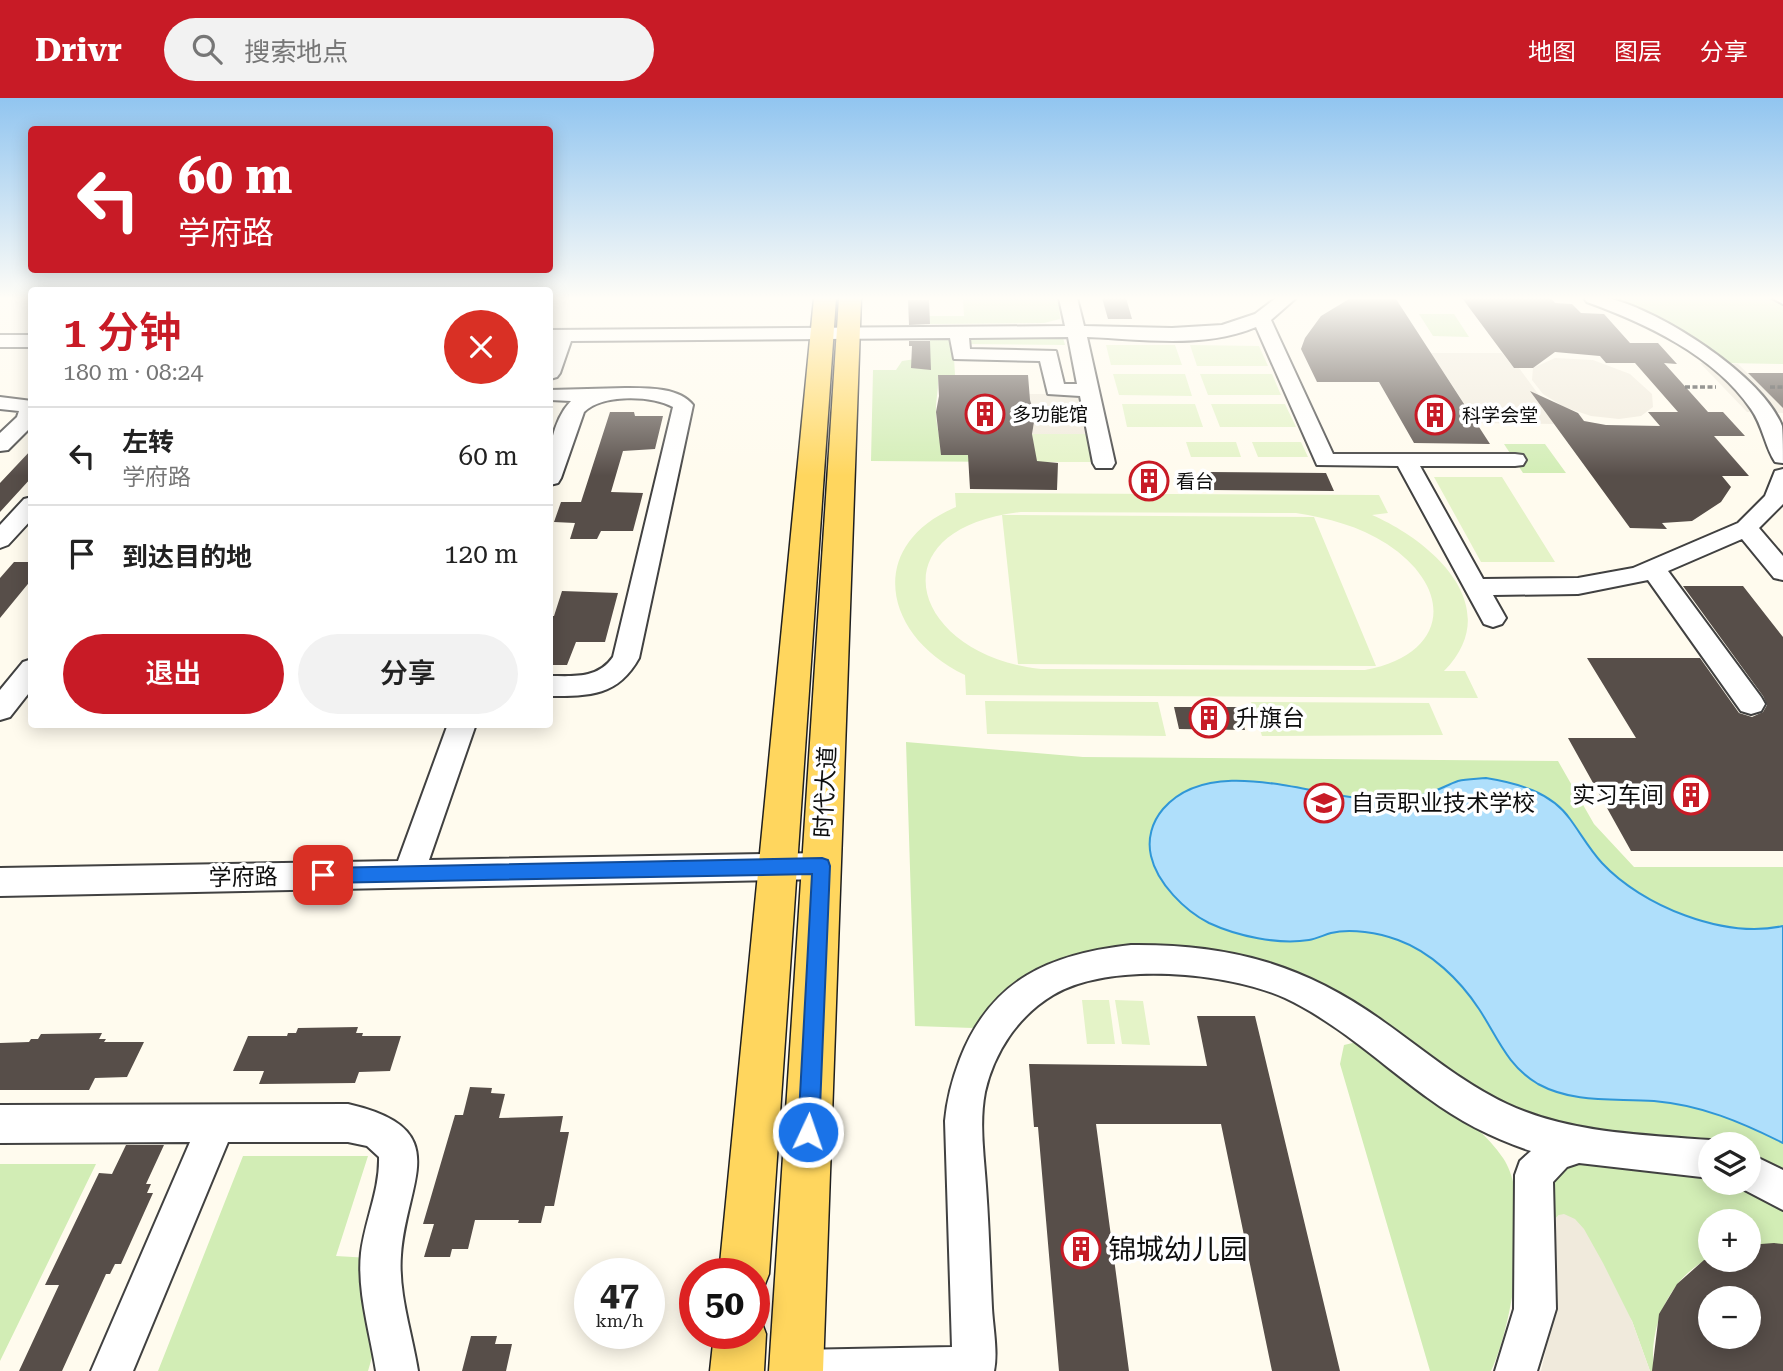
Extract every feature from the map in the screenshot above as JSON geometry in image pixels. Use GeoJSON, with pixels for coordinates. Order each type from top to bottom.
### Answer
{"type":"FeatureCollection","features":[{"type":"Feature","properties":{"kind":"main road","name":"时代大道"},"geometry":{"type":"LineString","coordinates":[[745,1258],[778,866],[832,357]]}},
{"type":"Feature","properties":{"kind":"main road","name":"时代大道"},"geometry":{"type":"LineString","coordinates":[[796,1371],[822,866],[835,357]]}},
{"type":"Feature","properties":{"kind":"main road"},"geometry":{"type":"LineString","coordinates":[[737,1371],[739,1349]]}},
{"type":"Feature","properties":{"kind":"street"},"geometry":{"type":"LineString","coordinates":[[1049,357],[1055,390],[1089,390]]}},
{"type":"Feature","properties":{"kind":"street"},"geometry":{"type":"LineString","coordinates":[[1082,357],[1104,463]]}},
{"type":"Feature","properties":{"kind":"street"},"geometry":{"type":"LineString","coordinates":[[1279,357],[1325,460],[1515,460]]}},
{"type":"Feature","properties":{"kind":"street"},"geometry":{"type":"LineString","coordinates":[[1706,357],[1723,369],[1758,403],[1776,434],[1783,457]]}},
{"type":"Feature","properties":{"kind":"street"},"geometry":{"type":"LineString","coordinates":[[553,395],[668,396],[681,402],[683,413],[647,573],[622,666],[600,683],[553,686]]}},
{"type":"Feature","properties":{"kind":"street"},"geometry":{"type":"LineString","coordinates":[[553,395],[569,400],[574,410]]}},
{"type":"Feature","properties":{"kind":"street"},"geometry":{"type":"LineString","coordinates":[[553,470],[574,410],[582,402],[608,395]]}},
{"type":"Feature","properties":{"kind":"street"},"geometry":{"type":"LineString","coordinates":[[0,402],[25,405],[28,409]]}},
{"type":"Feature","properties":{"kind":"street"},"geometry":{"type":"LineString","coordinates":[[0,445],[28,417]]}},
{"type":"Feature","properties":{"kind":"street"},"geometry":{"type":"LineString","coordinates":[[1405,460],[1493,618]]}},
{"type":"Feature","properties":{"kind":"street"},"geometry":{"type":"LineString","coordinates":[[1476,587],[1578,586],[1638,575],[1746,528],[1775,499],[1783,476]]}},
{"type":"Feature","properties":{"kind":"street"},"geometry":{"type":"LineString","coordinates":[[0,541],[28,510]]}},
{"type":"Feature","properties":{"kind":"street"},"geometry":{"type":"LineString","coordinates":[[1746,528],[1783,572]]}},
{"type":"Feature","properties":{"kind":"street"},"geometry":{"type":"LineString","coordinates":[[0,541],[28,542]]}},
{"type":"Feature","properties":{"kind":"street"},"geometry":{"type":"LineString","coordinates":[[1653,569],[1751,704]]}},
{"type":"Feature","properties":{"kind":"street"},"geometry":{"type":"LineString","coordinates":[[0,710],[28,673]]}},
{"type":"Feature","properties":{"kind":"street"},"geometry":{"type":"LineString","coordinates":[[409,874],[461,728]]}},
{"type":"Feature","properties":{"kind":"street","name":"学府路"},"geometry":{"type":"LineString","coordinates":[[0,882],[822,866]]}},
{"type":"Feature","properties":{"kind":"street"},"geometry":{"type":"LineString","coordinates":[[796,1371],[974,1368],[965,1131],[968,1087],[983,1045],[1000,1019],[1026,993],[1063,971],[1099,963],[1138,960],[1224,965],[1264,974],[1299,988],[1338,1010],[1447,1092],[1494,1118],[1576,1146],[1698,1158]]}},
{"type":"Feature","properties":{"kind":"street"},"geometry":{"type":"LineString","coordinates":[[1494,1118],[1524,1154],[1534,1175],[1535,1309],[1516,1371]]}},
{"type":"Feature","properties":{"kind":"street"},"geometry":{"type":"LineString","coordinates":[[112,1371],[217,1123]]}},
{"type":"Feature","properties":{"kind":"street"},"geometry":{"type":"LineString","coordinates":[[0,1124],[357,1124],[381,1131],[391,1141],[398,1156],[400,1173],[384,1238],[381,1267],[397,1371]]}},
{"type":"Feature","properties":{"kind":"street"},"geometry":{"type":"LineString","coordinates":[[1534,1175],[1556,1152],[1576,1146]]}},
{"type":"Feature","properties":{"kind":"street"},"geometry":{"type":"LineString","coordinates":[[1761,1179],[1783,1191]]}},
{"type":"Feature","properties":{"kind":"green space"},"geometry":{"type":"Polygon","coordinates":[[[954,357],[955,375],[938,376],[936,416],[941,455],[1036,455],[1036,462],[871,461],[873,370],[896,370],[902,361],[954,357]]]}},
{"type":"Feature","properties":{"kind":"green space"},"geometry":{"type":"Polygon","coordinates":[[[1109,357],[1179,357],[1182,365],[1111,365],[1109,357]]]}},
{"type":"Feature","properties":{"kind":"green space"},"geometry":{"type":"Polygon","coordinates":[[[1194,357],[1264,357],[1268,366],[1197,366],[1194,357]]]}},
{"type":"Feature","properties":{"kind":"green space"},"geometry":{"type":"Polygon","coordinates":[[[1716,357],[1783,357],[1783,364],[1726,363],[1716,357]]]}},
{"type":"Feature","properties":{"kind":"green space"},"geometry":{"type":"Polygon","coordinates":[[[1113,374],[1185,374],[1192,396],[1119,395],[1113,374]]]}},
{"type":"Feature","properties":{"kind":"green space"},"geometry":{"type":"Polygon","coordinates":[[[1200,374],[1272,374],[1281,395],[1208,395],[1200,374]]]}},
{"type":"Feature","properties":{"kind":"green space"},"geometry":{"type":"Polygon","coordinates":[[[1122,404],[1195,404],[1203,427],[1127,427],[1122,404]]]}},
{"type":"Feature","properties":{"kind":"green space"},"geometry":{"type":"Polygon","coordinates":[[[1211,404],[1285,404],[1296,427],[1220,427],[1211,404]]]}},
{"type":"Feature","properties":{"kind":"green space"},"geometry":{"type":"Polygon","coordinates":[[[1032,434],[1088,434],[1093,462],[1036,462],[1032,434]]]}},
{"type":"Feature","properties":{"kind":"green space"},"geometry":{"type":"Polygon","coordinates":[[[1186,442],[1236,442],[1241,457],[1191,457],[1186,442]]]}},
{"type":"Feature","properties":{"kind":"green space"},"geometry":{"type":"Polygon","coordinates":[[[1252,442],[1301,442],[1308,457],[1258,457],[1252,442]]]}},
{"type":"Feature","properties":{"kind":"green space"},"geometry":{"type":"Polygon","coordinates":[[[1504,444],[1545,444],[1566,473],[1523,473],[1504,444]]]}},
{"type":"Feature","properties":{"kind":"green space"},"geometry":{"type":"Polygon","coordinates":[[[1434,477],[1502,477],[1555,562],[1481,562],[1434,477]]]}},
{"type":"Feature","properties":{"kind":"green space"},"geometry":{"type":"Polygon","coordinates":[[[955,493],[1379,495],[1388,513],[1372,515],[1417,541],[1438,559],[1454,579],[1465,600],[1468,623],[1461,647],[1444,671],[1465,671],[1478,698],[966,695],[965,675],[938,658],[916,638],[902,615],[896,591],[897,567],[907,544],[927,524],[956,507],[955,493]],[[1021,512],[974,523],[943,542],[928,565],[927,592],[939,618],[962,641],[997,659],[1041,669],[1365,670],[1393,662],[1413,650],[1427,635],[1433,618],[1432,599],[1424,580],[1409,562],[1387,544],[1365,532],[1331,520],[1296,513],[1021,512]]]}},
{"type":"Feature","properties":{"kind":"green space"},"geometry":{"type":"Polygon","coordinates":[[[1002,515],[1314,517],[1376,666],[1018,664],[1002,515]]]}},
{"type":"Feature","properties":{"kind":"green space"},"geometry":{"type":"Polygon","coordinates":[[[985,701],[1158,702],[1166,736],[987,734],[985,701]]]}},
{"type":"Feature","properties":{"kind":"green space"},"geometry":{"type":"Polygon","coordinates":[[[1251,702],[1429,703],[1443,735],[1262,736],[1251,702]]]}},
{"type":"Feature","properties":{"kind":"green space"},"geometry":{"type":"Polygon","coordinates":[[[906,742],[1083,757],[1558,761],[1594,824],[1634,867],[1783,867],[1783,1174],[1761,1163],[1761,1132],[1698,1132],[1698,1143],[1692,1143],[1605,1134],[1549,1122],[1523,1113],[1467,1086],[1307,979],[1280,966],[1211,950],[1136,947],[1100,950],[1067,957],[1039,967],[1020,979],[973,1028],[915,1026],[906,742]]]}},
{"type":"Feature","properties":{"kind":"green space"},"geometry":{"type":"Polygon","coordinates":[[[1082,1000],[1109,1000],[1115,1044],[1087,1044],[1082,1000]]]}},
{"type":"Feature","properties":{"kind":"green space"},"geometry":{"type":"Polygon","coordinates":[[[1115,1000],[1143,1001],[1150,1045],[1122,1044],[1115,1000]]]}},
{"type":"Feature","properties":{"kind":"green space"},"geometry":{"type":"Polygon","coordinates":[[[1357,1042],[1456,1110],[1490,1142],[1503,1158],[1512,1178],[1517,1203],[1517,1264],[1506,1324],[1491,1371],[1430,1371],[1340,1064],[1344,1045],[1357,1042]]]}},
{"type":"Feature","properties":{"kind":"green space"},"geometry":{"type":"Polygon","coordinates":[[[243,1156],[368,1156],[336,1256],[370,1258],[379,1333],[368,1371],[158,1371],[243,1156]]]}},
{"type":"Feature","properties":{"kind":"green space"},"geometry":{"type":"Polygon","coordinates":[[[1575,1162],[1698,1176],[1698,1195],[1759,1195],[1783,1206],[1783,1244],[1761,1245],[1761,1209],[1698,1209],[1698,1266],[1683,1278],[1664,1306],[1654,1338],[1654,1371],[1650,1371],[1632,1321],[1559,1215],[1554,1220],[1552,1185],[1559,1171],[1575,1162]]]}},
{"type":"Feature","properties":{"kind":"green space"},"geometry":{"type":"Polygon","coordinates":[[[0,1164],[96,1164],[0,1361],[0,1164]]]}},
{"type":"Feature","properties":{"kind":"shaded area"},"geometry":{"type":"Polygon","coordinates":[[[1434,357],[1506,357],[1514,368],[1519,368],[1547,406],[1554,424],[1477,423],[1434,357]]]}},
{"type":"Feature","properties":{"kind":"shaded area"},"geometry":{"type":"Polygon","coordinates":[[[1555,358],[1593,360],[1630,374],[1652,394],[1653,407],[1641,416],[1619,419],[1591,416],[1564,407],[1543,394],[1532,380],[1533,368],[1555,358]]]}},
{"type":"Feature","properties":{"kind":"shaded area"},"geometry":{"type":"Polygon","coordinates":[[[1700,363],[1738,364],[1783,408],[1783,413],[1747,412],[1700,363]]]}},
{"type":"Feature","properties":{"kind":"shaded area"},"geometry":{"type":"Polygon","coordinates":[[[1028,394],[1080,394],[1088,434],[1032,434],[1035,416],[1028,394]]]}},
{"type":"Feature","properties":{"kind":"shaded area"},"geometry":{"type":"Polygon","coordinates":[[[1564,1214],[1575,1219],[1584,1229],[1603,1263],[1632,1321],[1650,1371],[1541,1371],[1554,1315],[1554,1220],[1564,1214]]]}},
{"type":"Feature","properties":{"kind":"water"},"geometry":{"type":"Polygon","coordinates":[[[1486,778],[1521,786],[1543,795],[1562,810],[1602,863],[1619,879],[1639,893],[1685,916],[1735,928],[1783,926],[1783,1143],[1736,1122],[1688,1106],[1566,1095],[1538,1084],[1527,1077],[1510,1059],[1463,988],[1444,968],[1422,952],[1398,940],[1365,932],[1347,931],[1309,940],[1284,941],[1258,938],[1220,928],[1200,918],[1173,895],[1159,876],[1151,856],[1151,831],[1163,809],[1184,792],[1209,783],[1267,783],[1356,798],[1387,800],[1420,796],[1458,781],[1486,778]]]}},
{"type":"Feature","properties":{"kind":"building"},"geometry":{"type":"Polygon","coordinates":[[[911,357],[931,357],[931,370],[911,368],[911,357]]]}},
{"type":"Feature","properties":{"kind":"building"},"geometry":{"type":"Polygon","coordinates":[[[1305,357],[1434,357],[1490,444],[1414,443],[1379,382],[1317,382],[1305,357]]]}},
{"type":"Feature","properties":{"kind":"building"},"geometry":{"type":"Polygon","coordinates":[[[1506,357],[1548,357],[1533,368],[1514,368],[1506,357]]]}},
{"type":"Feature","properties":{"kind":"building"},"geometry":{"type":"Polygon","coordinates":[[[1601,357],[1671,357],[1677,364],[1664,363],[1708,412],[1723,412],[1745,436],[1714,436],[1749,476],[1722,476],[1731,487],[1721,502],[1692,521],[1662,523],[1667,529],[1630,528],[1530,391],[1578,413],[1584,421],[1606,425],[1660,426],[1648,412],[1678,412],[1635,363],[1606,363],[1601,357]]]}},
{"type":"Feature","properties":{"kind":"building"},"geometry":{"type":"Polygon","coordinates":[[[1748,373],[1783,373],[1783,408],[1748,373]]]}},
{"type":"Feature","properties":{"kind":"building"},"geometry":{"type":"Polygon","coordinates":[[[938,375],[1028,375],[1030,400],[1035,416],[1032,434],[1037,461],[1058,463],[1057,490],[970,489],[968,455],[941,455],[936,412],[939,396],[938,375]]]}},
{"type":"Feature","properties":{"kind":"building"},"geometry":{"type":"Polygon","coordinates":[[[610,412],[634,412],[635,416],[663,416],[655,449],[623,451],[611,492],[643,493],[633,531],[601,531],[597,539],[570,539],[575,523],[554,522],[561,502],[581,502],[610,412]]]}},
{"type":"Feature","properties":{"kind":"building"},"geometry":{"type":"Polygon","coordinates":[[[28,453],[28,481],[0,512],[0,483],[28,453]]]}},
{"type":"Feature","properties":{"kind":"building"},"geometry":{"type":"Polygon","coordinates":[[[1210,472],[1326,473],[1334,491],[1210,490],[1210,472]]]}},
{"type":"Feature","properties":{"kind":"building"},"geometry":{"type":"Polygon","coordinates":[[[14,562],[28,562],[28,584],[0,618],[0,578],[14,562]]]}},
{"type":"Feature","properties":{"kind":"building"},"geometry":{"type":"Polygon","coordinates":[[[1683,586],[1743,586],[1783,637],[1783,851],[1631,851],[1568,738],[1636,738],[1587,658],[1700,658],[1739,713],[1752,717],[1763,712],[1767,705],[1763,696],[1683,586]]]}},
{"type":"Feature","properties":{"kind":"building"},"geometry":{"type":"Polygon","coordinates":[[[562,591],[618,593],[605,642],[576,642],[567,665],[553,665],[554,616],[562,591]]]}},
{"type":"Feature","properties":{"kind":"building","name":"升旗台"},"geometry":{"type":"Polygon","coordinates":[[[1174,707],[1239,707],[1245,730],[1179,729],[1174,707]]]}},
{"type":"Feature","properties":{"kind":"building","name":"锦城幼儿园"},"geometry":{"type":"Polygon","coordinates":[[[1197,1016],[1255,1016],[1340,1371],[1272,1371],[1221,1124],[1096,1124],[1129,1371],[1059,1371],[1038,1127],[1034,1127],[1029,1064],[1207,1066],[1197,1016]]]}},
{"type":"Feature","properties":{"kind":"building"},"geometry":{"type":"Polygon","coordinates":[[[358,1027],[356,1033],[363,1033],[362,1036],[401,1036],[390,1071],[359,1072],[355,1083],[259,1084],[264,1071],[233,1071],[248,1036],[287,1036],[288,1033],[296,1033],[298,1028],[358,1027]]]}},
{"type":"Feature","properties":{"kind":"building"},"geometry":{"type":"Polygon","coordinates":[[[102,1033],[99,1039],[106,1039],[104,1042],[144,1042],[127,1077],[95,1078],[89,1090],[0,1090],[0,1043],[29,1042],[31,1039],[38,1039],[41,1034],[102,1033]]]}},
{"type":"Feature","properties":{"kind":"building"},"geometry":{"type":"Polygon","coordinates":[[[470,1087],[492,1088],[491,1093],[505,1094],[499,1118],[563,1116],[560,1132],[569,1132],[554,1206],[545,1206],[541,1223],[475,1220],[468,1249],[452,1249],[450,1257],[424,1257],[434,1224],[423,1224],[455,1115],[463,1115],[470,1087]]]}},
{"type":"Feature","properties":{"kind":"building"},"geometry":{"type":"Polygon","coordinates":[[[126,1145],[164,1145],[146,1184],[151,1184],[147,1193],[153,1193],[121,1264],[115,1264],[110,1274],[106,1274],[62,1371],[19,1371],[59,1285],[45,1285],[99,1173],[112,1174],[126,1145]]]}},
{"type":"Feature","properties":{"kind":"building"},"geometry":{"type":"Polygon","coordinates":[[[1761,1244],[1783,1244],[1783,1371],[1652,1371],[1659,1314],[1677,1284],[1698,1265],[1698,1272],[1761,1272],[1761,1244]]]}},
{"type":"Feature","properties":{"kind":"building"},"geometry":{"type":"Polygon","coordinates":[[[471,1336],[497,1336],[495,1344],[512,1344],[506,1371],[462,1371],[471,1336]]]}},
{"type":"Feature","properties":{"kind":"place","name":"多功能馆"},"geometry":{"type":"Point","coordinates":[985,414]}},
{"type":"Feature","properties":{"kind":"place","name":"科学会堂"},"geometry":{"type":"Point","coordinates":[1435,415]}},
{"type":"Feature","properties":{"kind":"place","name":"看台"},"geometry":{"type":"Point","coordinates":[1149,481]}},
{"type":"Feature","properties":{"kind":"place","name":"升旗台"},"geometry":{"type":"Point","coordinates":[1209,718]}},
{"type":"Feature","properties":{"kind":"place","name":"实习车间"},"geometry":{"type":"Point","coordinates":[1691,795]}},
{"type":"Feature","properties":{"kind":"place","name":"自贡职业技术学校"},"geometry":{"type":"Point","coordinates":[1324,803]}},
{"type":"Feature","properties":{"kind":"place","name":"锦城幼儿园"},"geometry":{"type":"Point","coordinates":[1081,1249]}},
{"type":"Feature","properties":{"kind":"route"},"geometry":{"type":"LineString","coordinates":[[323,875],[822,866],[808,1132]]}}]}
